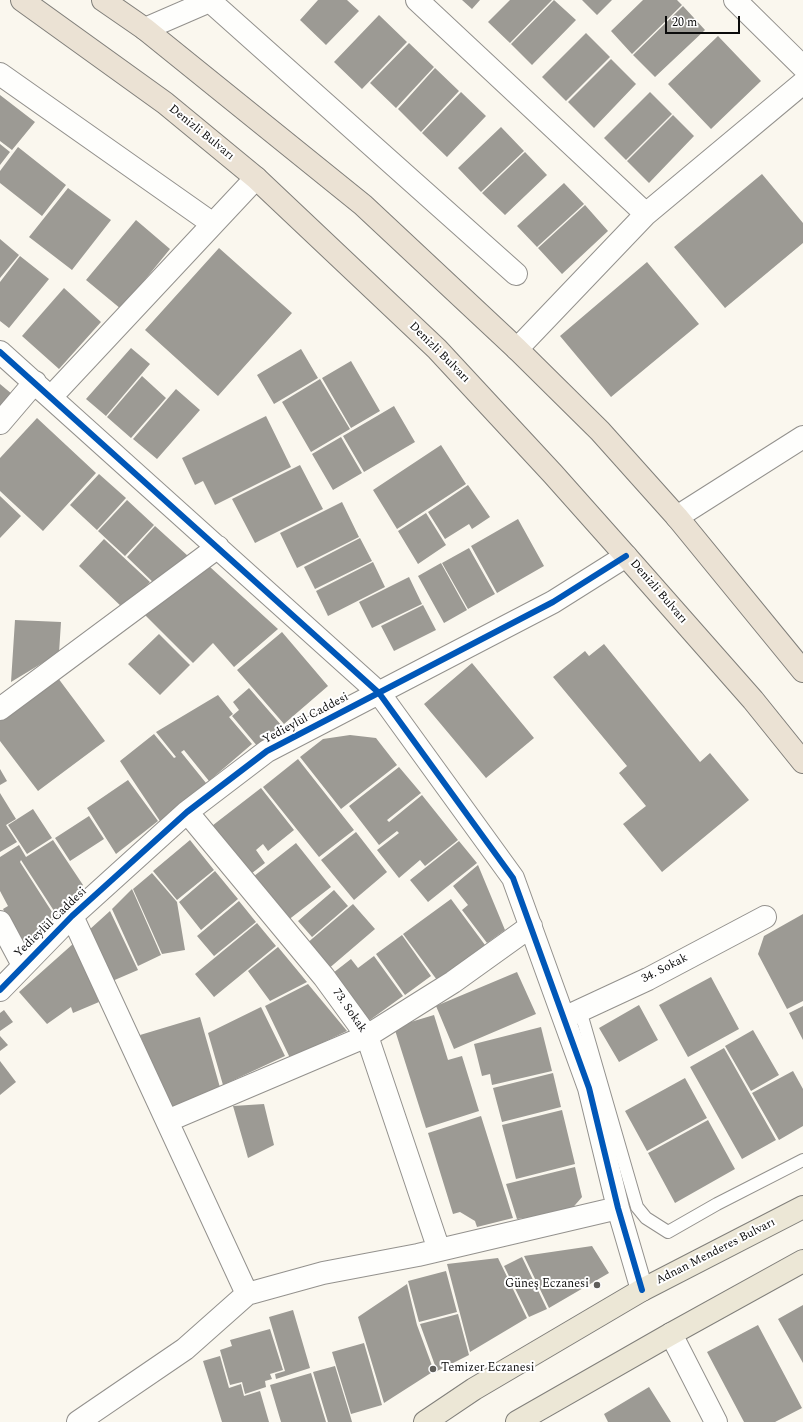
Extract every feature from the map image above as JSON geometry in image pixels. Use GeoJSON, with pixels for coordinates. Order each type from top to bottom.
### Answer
{"type":"FeatureCollection","features":[{"type":"Feature","properties":{"kind":"highway","name":"Denizli Bulvarı"},"geometry":{"type":"LineString","coordinates":[[22,0],[165,103],[256,178],[437,349],[553,474],[626,556],[753,700],[803,762]]}},
{"type":"Feature","properties":{"kind":"highway"},"geometry":{"type":"LineString","coordinates":[[103,0],[145,29],[363,205],[517,349],[600,431],[677,517],[803,671]]}},
{"type":"Feature","properties":{"kind":"main road","name":"Adnan Menderes Bulvarı"},"geometry":{"type":"LineString","coordinates":[[425,1422],[474,1389],[642,1290],[803,1207]]}},
{"type":"Feature","properties":{"kind":"main road"},"geometry":{"type":"LineString","coordinates":[[517,1422],[803,1261]]}},
{"type":"Feature","properties":{"kind":"street"},"geometry":{"type":"LineString","coordinates":[[145,29],[211,0],[516,274]]}},
{"type":"Feature","properties":{"kind":"street"},"geometry":{"type":"LineString","coordinates":[[417,0],[646,214]]}},
{"type":"Feature","properties":{"kind":"street"},"geometry":{"type":"LineString","coordinates":[[735,0],[803,67]]}},
{"type":"Feature","properties":{"kind":"street"},"geometry":{"type":"LineString","coordinates":[[0,74],[213,224]]}},
{"type":"Feature","properties":{"kind":"street"},"geometry":{"type":"LineString","coordinates":[[517,349],[646,214],[803,83]]}},
{"type":"Feature","properties":{"kind":"street"},"geometry":{"type":"LineString","coordinates":[[51,397],[256,178]]}},
{"type":"Feature","properties":{"kind":"street"},"geometry":{"type":"LineString","coordinates":[[0,352],[379,693],[513,878],[531,926],[572,1014],[618,1208],[642,1290]]}},
{"type":"Feature","properties":{"kind":"street"},"geometry":{"type":"LineString","coordinates":[[0,423],[35,382]]}},
{"type":"Feature","properties":{"kind":"street"},"geometry":{"type":"LineString","coordinates":[[677,517],[803,437]]}},
{"type":"Feature","properties":{"kind":"street"},"geometry":{"type":"LineString","coordinates":[[0,709],[218,547]]}},
{"type":"Feature","properties":{"kind":"street","name":"Yedieylül Caddesi"},"geometry":{"type":"LineString","coordinates":[[0,990],[72,916],[187,812],[267,751],[553,602],[626,556]]}},
{"type":"Feature","properties":{"kind":"street","name":"73. Sokak"},"geometry":{"type":"LineString","coordinates":[[187,812],[324,977],[367,1036],[439,1250]]}},
{"type":"Feature","properties":{"kind":"street"},"geometry":{"type":"LineString","coordinates":[[72,916],[247,1294]]}},
{"type":"Feature","properties":{"kind":"street","name":"34. Sokak"},"geometry":{"type":"LineString","coordinates":[[572,1014],[648,978],[765,917]]}},
{"type":"Feature","properties":{"kind":"street"},"geometry":{"type":"LineString","coordinates":[[0,922],[23,966]]}},
{"type":"Feature","properties":{"kind":"street"},"geometry":{"type":"LineString","coordinates":[[167,1121],[367,1036],[453,982],[531,926]]}},
{"type":"Feature","properties":{"kind":"street"},"geometry":{"type":"LineString","coordinates":[[78,1422],[186,1349],[247,1294],[323,1273],[439,1250],[618,1208]]}},
{"type":"Feature","properties":{"kind":"street"},"geometry":{"type":"LineString","coordinates":[[671,1334],[716,1422]]}},
{"type":"Feature","properties":{"kind":"lane"},"geometry":{"type":"LineString","coordinates":[[572,1014],[637,1207],[646,1218],[668,1232],[717,1204],[803,1160]]}},
{"type":"Feature","properties":{"kind":"building"},"geometry":{"type":"Polygon","coordinates":[[[318,0],[347,0],[359,11],[326,45],[300,20],[318,0]]]}},
{"type":"Feature","properties":{"kind":"building"},"geometry":{"type":"Polygon","coordinates":[[[462,0],[480,0],[472,9],[462,0]]]}},
{"type":"Feature","properties":{"kind":"building"},"geometry":{"type":"Polygon","coordinates":[[[510,0],[552,0],[510,43],[488,22],[510,0]]]}},
{"type":"Feature","properties":{"kind":"building"},"geometry":{"type":"Polygon","coordinates":[[[554,0],[576,20],[532,65],[511,44],[554,0]]]}},
{"type":"Feature","properties":{"kind":"building"},"geometry":{"type":"Polygon","coordinates":[[[582,0],[612,0],[597,15],[582,0]]]}},
{"type":"Feature","properties":{"kind":"building"},"geometry":{"type":"Polygon","coordinates":[[[643,0],[677,0],[682,5],[632,54],[611,31],[643,0]]]}},
{"type":"Feature","properties":{"kind":"building"},"geometry":{"type":"Polygon","coordinates":[[[683,6],[705,30],[655,77],[633,55],[683,6]]]}},
{"type":"Feature","properties":{"kind":"building"},"geometry":{"type":"Polygon","coordinates":[[[379,15],[407,42],[362,89],[334,62],[379,15]]]}},
{"type":"Feature","properties":{"kind":"building"},"geometry":{"type":"Polygon","coordinates":[[[586,33],[610,57],[566,101],[542,77],[586,33]]]}},
{"type":"Feature","properties":{"kind":"building"},"geometry":{"type":"Polygon","coordinates":[[[718,36],[761,81],[711,129],[668,84],[718,36]]]}},
{"type":"Feature","properties":{"kind":"building"},"geometry":{"type":"Polygon","coordinates":[[[409,43],[434,67],[396,108],[370,83],[409,43]]]}},
{"type":"Feature","properties":{"kind":"building"},"geometry":{"type":"Polygon","coordinates":[[[611,59],[636,84],[594,128],[568,102],[611,59]]]}},
{"type":"Feature","properties":{"kind":"building"},"geometry":{"type":"Polygon","coordinates":[[[435,68],[459,91],[421,132],[398,109],[435,68]]]}},
{"type":"Feature","properties":{"kind":"building"},"geometry":{"type":"Polygon","coordinates":[[[461,92],[486,116],[447,157],[422,133],[461,92]]]}},
{"type":"Feature","properties":{"kind":"building"},"geometry":{"type":"Polygon","coordinates":[[[650,92],[672,114],[626,160],[604,138],[650,92]]]}},
{"type":"Feature","properties":{"kind":"building"},"geometry":{"type":"Polygon","coordinates":[[[0,95],[35,122],[12,150],[0,141],[0,95]]]}},
{"type":"Feature","properties":{"kind":"building"},"geometry":{"type":"Polygon","coordinates":[[[673,115],[694,136],[649,183],[627,161],[673,115]]]}},
{"type":"Feature","properties":{"kind":"building"},"geometry":{"type":"Polygon","coordinates":[[[501,127],[524,151],[481,192],[458,168],[501,127]]]}},
{"type":"Feature","properties":{"kind":"building"},"geometry":{"type":"Polygon","coordinates":[[[0,144],[10,152],[0,165],[0,144]]]}},
{"type":"Feature","properties":{"kind":"building"},"geometry":{"type":"Polygon","coordinates":[[[18,147],[66,185],[42,216],[0,183],[0,171],[18,147]]]}},
{"type":"Feature","properties":{"kind":"building"},"geometry":{"type":"Polygon","coordinates":[[[525,152],[547,175],[505,215],[482,193],[525,152]]]}},
{"type":"Feature","properties":{"kind":"building"},"geometry":{"type":"Polygon","coordinates":[[[762,174],[803,223],[803,243],[725,308],[674,247],[762,174]]]}},
{"type":"Feature","properties":{"kind":"building"},"geometry":{"type":"Polygon","coordinates":[[[564,183],[584,204],[537,247],[517,226],[564,183]]]}},
{"type":"Feature","properties":{"kind":"building"},"geometry":{"type":"Polygon","coordinates":[[[68,188],[111,220],[72,270],[29,237],[68,188]]]}},
{"type":"Feature","properties":{"kind":"building"},"geometry":{"type":"Polygon","coordinates":[[[585,205],[608,231],[562,274],[538,248],[585,205]]]}},
{"type":"Feature","properties":{"kind":"building"},"geometry":{"type":"Polygon","coordinates":[[[136,220],[170,249],[121,309],[86,280],[136,220]]]}},
{"type":"Feature","properties":{"kind":"building"},"geometry":{"type":"Polygon","coordinates":[[[0,239],[19,255],[0,278],[0,239]]]}},
{"type":"Feature","properties":{"kind":"building"},"geometry":{"type":"Polygon","coordinates":[[[219,248],[292,313],[218,396],[145,330],[219,248]]]}},
{"type":"Feature","properties":{"kind":"building"},"geometry":{"type":"Polygon","coordinates":[[[20,256],[49,279],[9,328],[0,321],[0,282],[20,256]]]}},
{"type":"Feature","properties":{"kind":"building"},"geometry":{"type":"Polygon","coordinates":[[[647,262],[699,324],[611,397],[560,336],[647,262]]]}},
{"type":"Feature","properties":{"kind":"building"},"geometry":{"type":"Polygon","coordinates":[[[64,288],[101,322],[59,369],[22,336],[64,288]]]}},
{"type":"Feature","properties":{"kind":"building"},"geometry":{"type":"Polygon","coordinates":[[[131,348],[150,364],[106,416],[86,399],[131,348]]]}},
{"type":"Feature","properties":{"kind":"building"},"geometry":{"type":"Polygon","coordinates":[[[301,349],[318,378],[274,404],[257,375],[301,349]]]}},
{"type":"Feature","properties":{"kind":"building"},"geometry":{"type":"Polygon","coordinates":[[[351,361],[380,411],[351,428],[322,378],[351,361]]]}},
{"type":"Feature","properties":{"kind":"building"},"geometry":{"type":"Polygon","coordinates":[[[142,376],[166,398],[131,438],[107,417],[142,376]]]}},
{"type":"Feature","properties":{"kind":"building"},"geometry":{"type":"Polygon","coordinates":[[[320,379],[350,429],[311,452],[282,402],[320,379]]]}},
{"type":"Feature","properties":{"kind":"building"},"geometry":{"type":"Polygon","coordinates":[[[0,384],[12,394],[0,408],[0,384]]]}},
{"type":"Feature","properties":{"kind":"building"},"geometry":{"type":"Polygon","coordinates":[[[176,389],[200,410],[157,459],[133,439],[176,389]]]}},
{"type":"Feature","properties":{"kind":"building"},"geometry":{"type":"Polygon","coordinates":[[[394,406],[415,442],[364,472],[343,436],[394,406]]]}},
{"type":"Feature","properties":{"kind":"building"},"geometry":{"type":"Polygon","coordinates":[[[266,416],[291,467],[215,505],[203,481],[195,485],[182,458],[266,416]]]}},
{"type":"Feature","properties":{"kind":"building"},"geometry":{"type":"Polygon","coordinates":[[[37,418],[96,473],[43,531],[0,491],[0,458],[37,418]]]}},
{"type":"Feature","properties":{"kind":"building"},"geometry":{"type":"Polygon","coordinates":[[[341,437],[362,473],[333,490],[312,454],[341,437]]]}},
{"type":"Feature","properties":{"kind":"building"},"geometry":{"type":"Polygon","coordinates":[[[441,445],[466,484],[397,529],[373,490],[441,445]]]}},
{"type":"Feature","properties":{"kind":"building"},"geometry":{"type":"Polygon","coordinates":[[[300,465],[323,509],[255,543],[232,499],[300,465]]]}},
{"type":"Feature","properties":{"kind":"building"},"geometry":{"type":"Polygon","coordinates":[[[99,474],[126,498],[97,530],[70,505],[99,474]]]}},
{"type":"Feature","properties":{"kind":"building"},"geometry":{"type":"Polygon","coordinates":[[[468,485],[490,517],[472,529],[469,524],[445,539],[428,512],[468,485]]]}},
{"type":"Feature","properties":{"kind":"building"},"geometry":{"type":"Polygon","coordinates":[[[0,496],[21,516],[0,538],[0,496]]]}},
{"type":"Feature","properties":{"kind":"building"},"geometry":{"type":"Polygon","coordinates":[[[127,500],[154,525],[125,556],[98,531],[127,500]]]}},
{"type":"Feature","properties":{"kind":"building"},"geometry":{"type":"Polygon","coordinates":[[[342,502],[359,537],[297,568],[280,533],[342,502]]]}},
{"type":"Feature","properties":{"kind":"building"},"geometry":{"type":"Polygon","coordinates":[[[426,513],[446,545],[418,564],[398,531],[426,513]]]}},
{"type":"Feature","properties":{"kind":"building"},"geometry":{"type":"Polygon","coordinates":[[[518,519],[544,566],[497,593],[471,546],[518,519]]]}},
{"type":"Feature","properties":{"kind":"building"},"geometry":{"type":"Polygon","coordinates":[[[155,526],[188,556],[159,588],[127,557],[155,526]]]}},
{"type":"Feature","properties":{"kind":"building"},"geometry":{"type":"Polygon","coordinates":[[[360,538],[372,561],[315,589],[304,567],[360,538]]]}},
{"type":"Feature","properties":{"kind":"building"},"geometry":{"type":"Polygon","coordinates":[[[104,539],[150,582],[124,609],[79,566],[104,539]]]}},
{"type":"Feature","properties":{"kind":"building"},"geometry":{"type":"Polygon","coordinates":[[[469,548],[495,594],[468,609],[442,563],[469,548]]]}},
{"type":"Feature","properties":{"kind":"building"},"geometry":{"type":"Polygon","coordinates":[[[373,562],[385,587],[328,616],[316,591],[373,562]]]}},
{"type":"Feature","properties":{"kind":"building"},"geometry":{"type":"Polygon","coordinates":[[[441,563],[467,610],[444,623],[418,576],[441,563]]]}},
{"type":"Feature","properties":{"kind":"building"},"geometry":{"type":"Polygon","coordinates":[[[210,567],[278,629],[234,667],[213,643],[193,663],[144,614],[210,567]]]}},
{"type":"Feature","properties":{"kind":"building"},"geometry":{"type":"Polygon","coordinates":[[[409,577],[422,604],[372,628],[359,602],[409,577]]]}},
{"type":"Feature","properties":{"kind":"building"},"geometry":{"type":"Polygon","coordinates":[[[423,605],[436,630],[394,651],[381,626],[423,605]]]}},
{"type":"Feature","properties":{"kind":"building"},"geometry":{"type":"Polygon","coordinates":[[[15,620],[61,622],[59,653],[11,682],[15,620]]]}},
{"type":"Feature","properties":{"kind":"building"},"geometry":{"type":"Polygon","coordinates":[[[282,632],[328,686],[284,724],[237,670],[282,632]]]}},
{"type":"Feature","properties":{"kind":"building"},"geometry":{"type":"Polygon","coordinates":[[[159,634],[190,665],[160,695],[128,664],[159,634]]]}},
{"type":"Feature","properties":{"kind":"building"},"geometry":{"type":"Polygon","coordinates":[[[604,644],[700,762],[710,753],[749,800],[662,872],[623,824],[646,806],[619,773],[627,766],[553,677],[585,651],[589,656],[604,644]]]}},
{"type":"Feature","properties":{"kind":"building"},"geometry":{"type":"Polygon","coordinates":[[[472,663],[534,738],[486,778],[424,704],[472,663]]]}},
{"type":"Feature","properties":{"kind":"building"},"geometry":{"type":"Polygon","coordinates":[[[58,678],[105,741],[38,791],[0,741],[0,721],[58,678]]]}},
{"type":"Feature","properties":{"kind":"building"},"geometry":{"type":"Polygon","coordinates":[[[249,688],[282,726],[258,747],[232,716],[239,710],[233,702],[249,688]]]}},
{"type":"Feature","properties":{"kind":"building"},"geometry":{"type":"Polygon","coordinates":[[[218,695],[233,714],[229,717],[252,744],[209,781],[184,750],[181,752],[206,783],[160,821],[120,761],[154,734],[174,758],[176,757],[156,732],[218,695]]]}},
{"type":"Feature","properties":{"kind":"building"},"geometry":{"type":"Polygon","coordinates":[[[350,735],[376,738],[397,765],[341,809],[300,757],[323,739],[350,735]]]}},
{"type":"Feature","properties":{"kind":"building"},"geometry":{"type":"Polygon","coordinates":[[[298,759],[354,830],[319,857],[263,787],[298,759]]]}},
{"type":"Feature","properties":{"kind":"building"},"geometry":{"type":"Polygon","coordinates":[[[399,767],[421,793],[387,820],[389,822],[422,795],[458,840],[425,866],[420,860],[399,878],[377,850],[399,833],[397,831],[379,845],[349,806],[399,767]]]}},
{"type":"Feature","properties":{"kind":"building"},"geometry":{"type":"Polygon","coordinates":[[[0,769],[7,781],[0,785],[0,769]]]}},
{"type":"Feature","properties":{"kind":"building"},"geometry":{"type":"Polygon","coordinates":[[[128,780],[158,821],[116,854],[87,808],[128,780]]]}},
{"type":"Feature","properties":{"kind":"building"},"geometry":{"type":"Polygon","coordinates":[[[261,788],[294,830],[268,851],[263,844],[256,850],[265,863],[247,877],[208,829],[261,788]]]}},
{"type":"Feature","properties":{"kind":"building"},"geometry":{"type":"Polygon","coordinates":[[[0,793],[16,819],[6,825],[17,842],[0,852],[0,793]]]}},
{"type":"Feature","properties":{"kind":"building"},"geometry":{"type":"Polygon","coordinates":[[[33,809],[52,838],[27,854],[8,825],[33,809]]]}},
{"type":"Feature","properties":{"kind":"building"},"geometry":{"type":"Polygon","coordinates":[[[89,816],[104,839],[70,861],[55,838],[89,816]]]}},
{"type":"Feature","properties":{"kind":"building"},"geometry":{"type":"Polygon","coordinates":[[[356,832],[387,872],[354,900],[321,860],[356,832]]]}},
{"type":"Feature","properties":{"kind":"building"},"geometry":{"type":"Polygon","coordinates":[[[53,840],[83,885],[56,914],[21,860],[20,862],[54,915],[23,946],[3,909],[8,906],[0,891],[0,857],[19,845],[26,857],[53,840]]]}},
{"type":"Feature","properties":{"kind":"building"},"geometry":{"type":"Polygon","coordinates":[[[190,840],[214,870],[177,900],[153,871],[190,840]]]}},
{"type":"Feature","properties":{"kind":"building"},"geometry":{"type":"Polygon","coordinates":[[[459,841],[477,863],[428,902],[410,880],[459,841]]]}},
{"type":"Feature","properties":{"kind":"building"},"geometry":{"type":"Polygon","coordinates":[[[296,843],[331,887],[283,924],[249,880],[296,843]]]}},
{"type":"Feature","properties":{"kind":"building"},"geometry":{"type":"Polygon","coordinates":[[[478,865],[505,930],[487,943],[462,910],[468,905],[453,886],[478,865]]]}},
{"type":"Feature","properties":{"kind":"building"},"geometry":{"type":"Polygon","coordinates":[[[215,871],[238,899],[201,930],[179,902],[215,871]]]}},
{"type":"Feature","properties":{"kind":"building"},"geometry":{"type":"Polygon","coordinates":[[[152,873],[177,902],[185,950],[162,954],[133,889],[152,873]]]}},
{"type":"Feature","properties":{"kind":"building"},"geometry":{"type":"Polygon","coordinates":[[[132,889],[161,955],[138,966],[112,909],[132,889]]]}},
{"type":"Feature","properties":{"kind":"building"},"geometry":{"type":"Polygon","coordinates":[[[334,890],[348,906],[312,937],[298,921],[334,890]]]}},
{"type":"Feature","properties":{"kind":"building"},"geometry":{"type":"Polygon","coordinates":[[[451,899],[485,945],[437,980],[403,934],[451,899]]]}},
{"type":"Feature","properties":{"kind":"building"},"geometry":{"type":"Polygon","coordinates":[[[239,901],[256,922],[214,956],[197,936],[239,901]]]}},
{"type":"Feature","properties":{"kind":"building"},"geometry":{"type":"Polygon","coordinates":[[[353,904],[375,929],[327,970],[306,944],[353,904]]]}},
{"type":"Feature","properties":{"kind":"building"},"geometry":{"type":"Polygon","coordinates":[[[110,911],[138,970],[110,982],[89,930],[110,911]]]}},
{"type":"Feature","properties":{"kind":"building"},"geometry":{"type":"Polygon","coordinates":[[[803,914],[803,1001],[787,1009],[758,954],[764,936],[803,914]]]}},
{"type":"Feature","properties":{"kind":"building"},"geometry":{"type":"Polygon","coordinates":[[[257,923],[276,946],[214,997],[195,974],[257,923]]]}},
{"type":"Feature","properties":{"kind":"building"},"geometry":{"type":"Polygon","coordinates":[[[402,935],[431,976],[405,995],[376,954],[402,935]]]}},
{"type":"Feature","properties":{"kind":"building"},"geometry":{"type":"Polygon","coordinates":[[[74,943],[99,1002],[73,1013],[71,1007],[47,1024],[19,992],[74,943]]]}},
{"type":"Feature","properties":{"kind":"building"},"geometry":{"type":"Polygon","coordinates":[[[278,947],[307,982],[270,1001],[248,971],[278,947]]]}},
{"type":"Feature","properties":{"kind":"building"},"geometry":{"type":"Polygon","coordinates":[[[374,956],[403,996],[363,1025],[333,973],[351,959],[358,968],[374,956]]]}},
{"type":"Feature","properties":{"kind":"building"},"geometry":{"type":"Polygon","coordinates":[[[517,972],[536,1014],[454,1049],[436,1006],[517,972]]]}},
{"type":"Feature","properties":{"kind":"building"},"geometry":{"type":"Polygon","coordinates":[[[711,977],[739,1029],[688,1057],[659,1005],[711,977]]]}},
{"type":"Feature","properties":{"kind":"building"},"geometry":{"type":"Polygon","coordinates":[[[308,984],[347,1031],[290,1058],[265,1006],[308,984]]]}},
{"type":"Feature","properties":{"kind":"building"},"geometry":{"type":"Polygon","coordinates":[[[639,1005],[658,1040],[619,1062],[599,1028],[639,1005]]]}},
{"type":"Feature","properties":{"kind":"building"},"geometry":{"type":"Polygon","coordinates":[[[803,1006],[803,1040],[789,1013],[803,1006]]]}},
{"type":"Feature","properties":{"kind":"building"},"geometry":{"type":"Polygon","coordinates":[[[261,1007],[285,1056],[223,1085],[208,1033],[261,1007]]]}},
{"type":"Feature","properties":{"kind":"building"},"geometry":{"type":"Polygon","coordinates":[[[4,1010],[13,1022],[0,1031],[0,1013],[4,1010]]]}},
{"type":"Feature","properties":{"kind":"building"},"geometry":{"type":"Polygon","coordinates":[[[434,1015],[448,1060],[462,1056],[479,1111],[426,1128],[394,1027],[434,1015]]]}},
{"type":"Feature","properties":{"kind":"building"},"geometry":{"type":"Polygon","coordinates":[[[200,1017],[221,1091],[171,1108],[140,1035],[200,1017]]]}},
{"type":"Feature","properties":{"kind":"building"},"geometry":{"type":"Polygon","coordinates":[[[541,1027],[552,1071],[492,1085],[490,1074],[482,1076],[474,1044],[541,1027]]]}},
{"type":"Feature","properties":{"kind":"building"},"geometry":{"type":"Polygon","coordinates":[[[753,1030],[779,1075],[751,1091],[725,1046],[753,1030]]]}},
{"type":"Feature","properties":{"kind":"building"},"geometry":{"type":"Polygon","coordinates":[[[0,1036],[8,1045],[0,1051],[0,1036]]]}},
{"type":"Feature","properties":{"kind":"building"},"geometry":{"type":"Polygon","coordinates":[[[724,1048],[776,1140],[742,1159],[690,1067],[724,1048]]]}},
{"type":"Feature","properties":{"kind":"building"},"geometry":{"type":"Polygon","coordinates":[[[0,1061],[16,1082],[0,1095],[0,1061]]]}},
{"type":"Feature","properties":{"kind":"building"},"geometry":{"type":"Polygon","coordinates":[[[793,1071],[803,1089],[803,1126],[779,1140],[752,1093],[793,1071]]]}},
{"type":"Feature","properties":{"kind":"building"},"geometry":{"type":"Polygon","coordinates":[[[553,1073],[561,1107],[502,1122],[493,1088],[553,1073]]]}},
{"type":"Feature","properties":{"kind":"building"},"geometry":{"type":"Polygon","coordinates":[[[685,1078],[707,1118],[647,1151],[625,1111],[685,1078]]]}},
{"type":"Feature","properties":{"kind":"building"},"geometry":{"type":"Polygon","coordinates":[[[264,1104],[274,1145],[248,1158],[233,1106],[264,1104]]]}},
{"type":"Feature","properties":{"kind":"building"},"geometry":{"type":"Polygon","coordinates":[[[562,1110],[575,1164],[516,1179],[502,1125],[562,1110]]]}},
{"type":"Feature","properties":{"kind":"building"},"geometry":{"type":"Polygon","coordinates":[[[481,1116],[513,1218],[477,1227],[475,1221],[460,1212],[453,1214],[428,1133],[481,1116]]]}},
{"type":"Feature","properties":{"kind":"building"},"geometry":{"type":"Polygon","coordinates":[[[708,1120],[735,1169],[675,1203],[648,1153],[708,1120]]]}},
{"type":"Feature","properties":{"kind":"building"},"geometry":{"type":"Polygon","coordinates":[[[575,1167],[582,1197],[569,1212],[517,1219],[506,1184],[575,1167]]]}},
{"type":"Feature","properties":{"kind":"building"},"geometry":{"type":"Polygon","coordinates":[[[592,1246],[609,1273],[549,1308],[524,1256],[592,1246]]]}},
{"type":"Feature","properties":{"kind":"building"},"geometry":{"type":"Polygon","coordinates":[[[522,1257],[547,1309],[529,1317],[504,1266],[522,1257]]]}},
{"type":"Feature","properties":{"kind":"building"},"geometry":{"type":"Polygon","coordinates":[[[498,1258],[527,1318],[470,1352],[447,1264],[498,1258]]]}},
{"type":"Feature","properties":{"kind":"building"},"geometry":{"type":"Polygon","coordinates":[[[446,1271],[457,1312],[419,1322],[408,1281],[446,1271]]]}},
{"type":"Feature","properties":{"kind":"building"},"geometry":{"type":"Polygon","coordinates":[[[407,1284],[417,1325],[434,1371],[384,1403],[358,1317],[407,1284]]]}},
{"type":"Feature","properties":{"kind":"building"},"geometry":{"type":"Polygon","coordinates":[[[803,1305],[803,1363],[778,1319],[803,1305]]]}},
{"type":"Feature","properties":{"kind":"building"},"geometry":{"type":"Polygon","coordinates":[[[293,1310],[310,1368],[276,1379],[275,1374],[285,1371],[269,1317],[293,1310]]]}},
{"type":"Feature","properties":{"kind":"building"},"geometry":{"type":"Polygon","coordinates":[[[458,1314],[469,1355],[437,1371],[420,1324],[458,1314]]]}},
{"type":"Feature","properties":{"kind":"building"},"geometry":{"type":"Polygon","coordinates":[[[758,1325],[802,1408],[775,1422],[744,1422],[707,1352],[758,1325]]]}},
{"type":"Feature","properties":{"kind":"building"},"geometry":{"type":"Polygon","coordinates":[[[270,1329],[283,1370],[270,1374],[272,1379],[265,1381],[266,1387],[245,1394],[242,1382],[230,1385],[220,1350],[232,1346],[230,1340],[270,1329]]]}},
{"type":"Feature","properties":{"kind":"building"},"geometry":{"type":"Polygon","coordinates":[[[364,1343],[382,1405],[351,1414],[332,1352],[364,1343]]]}},
{"type":"Feature","properties":{"kind":"building"},"geometry":{"type":"Polygon","coordinates":[[[220,1356],[229,1388],[241,1384],[244,1396],[260,1391],[269,1422],[222,1422],[203,1361],[220,1356]]]}},
{"type":"Feature","properties":{"kind":"building"},"geometry":{"type":"Polygon","coordinates":[[[335,1366],[352,1422],[328,1422],[313,1372],[335,1366]]]}},
{"type":"Feature","properties":{"kind":"building"},"geometry":{"type":"Polygon","coordinates":[[[311,1373],[326,1422],[281,1422],[270,1385],[311,1373]]]}},
{"type":"Feature","properties":{"kind":"building"},"geometry":{"type":"Polygon","coordinates":[[[649,1387],[671,1422],[608,1422],[604,1414],[649,1387]]]}},
{"type":"Feature","properties":{"kind":"cycle path"},"geometry":{"type":"LineString","coordinates":[[0,352],[379,693],[513,878],[589,1088],[618,1208],[642,1290]]}},
{"type":"Feature","properties":{"kind":"cycle path"},"geometry":{"type":"LineString","coordinates":[[0,990],[72,916],[187,812],[267,751],[553,602],[626,556]]}},
{"type":"Feature","properties":{"kind":"place","name":"Güneş Eczanesi"},"geometry":{"type":"Point","coordinates":[597,1285]}},
{"type":"Feature","properties":{"kind":"place","name":"Temizer Eczanesi"},"geometry":{"type":"Point","coordinates":[433,1369]}}]}
